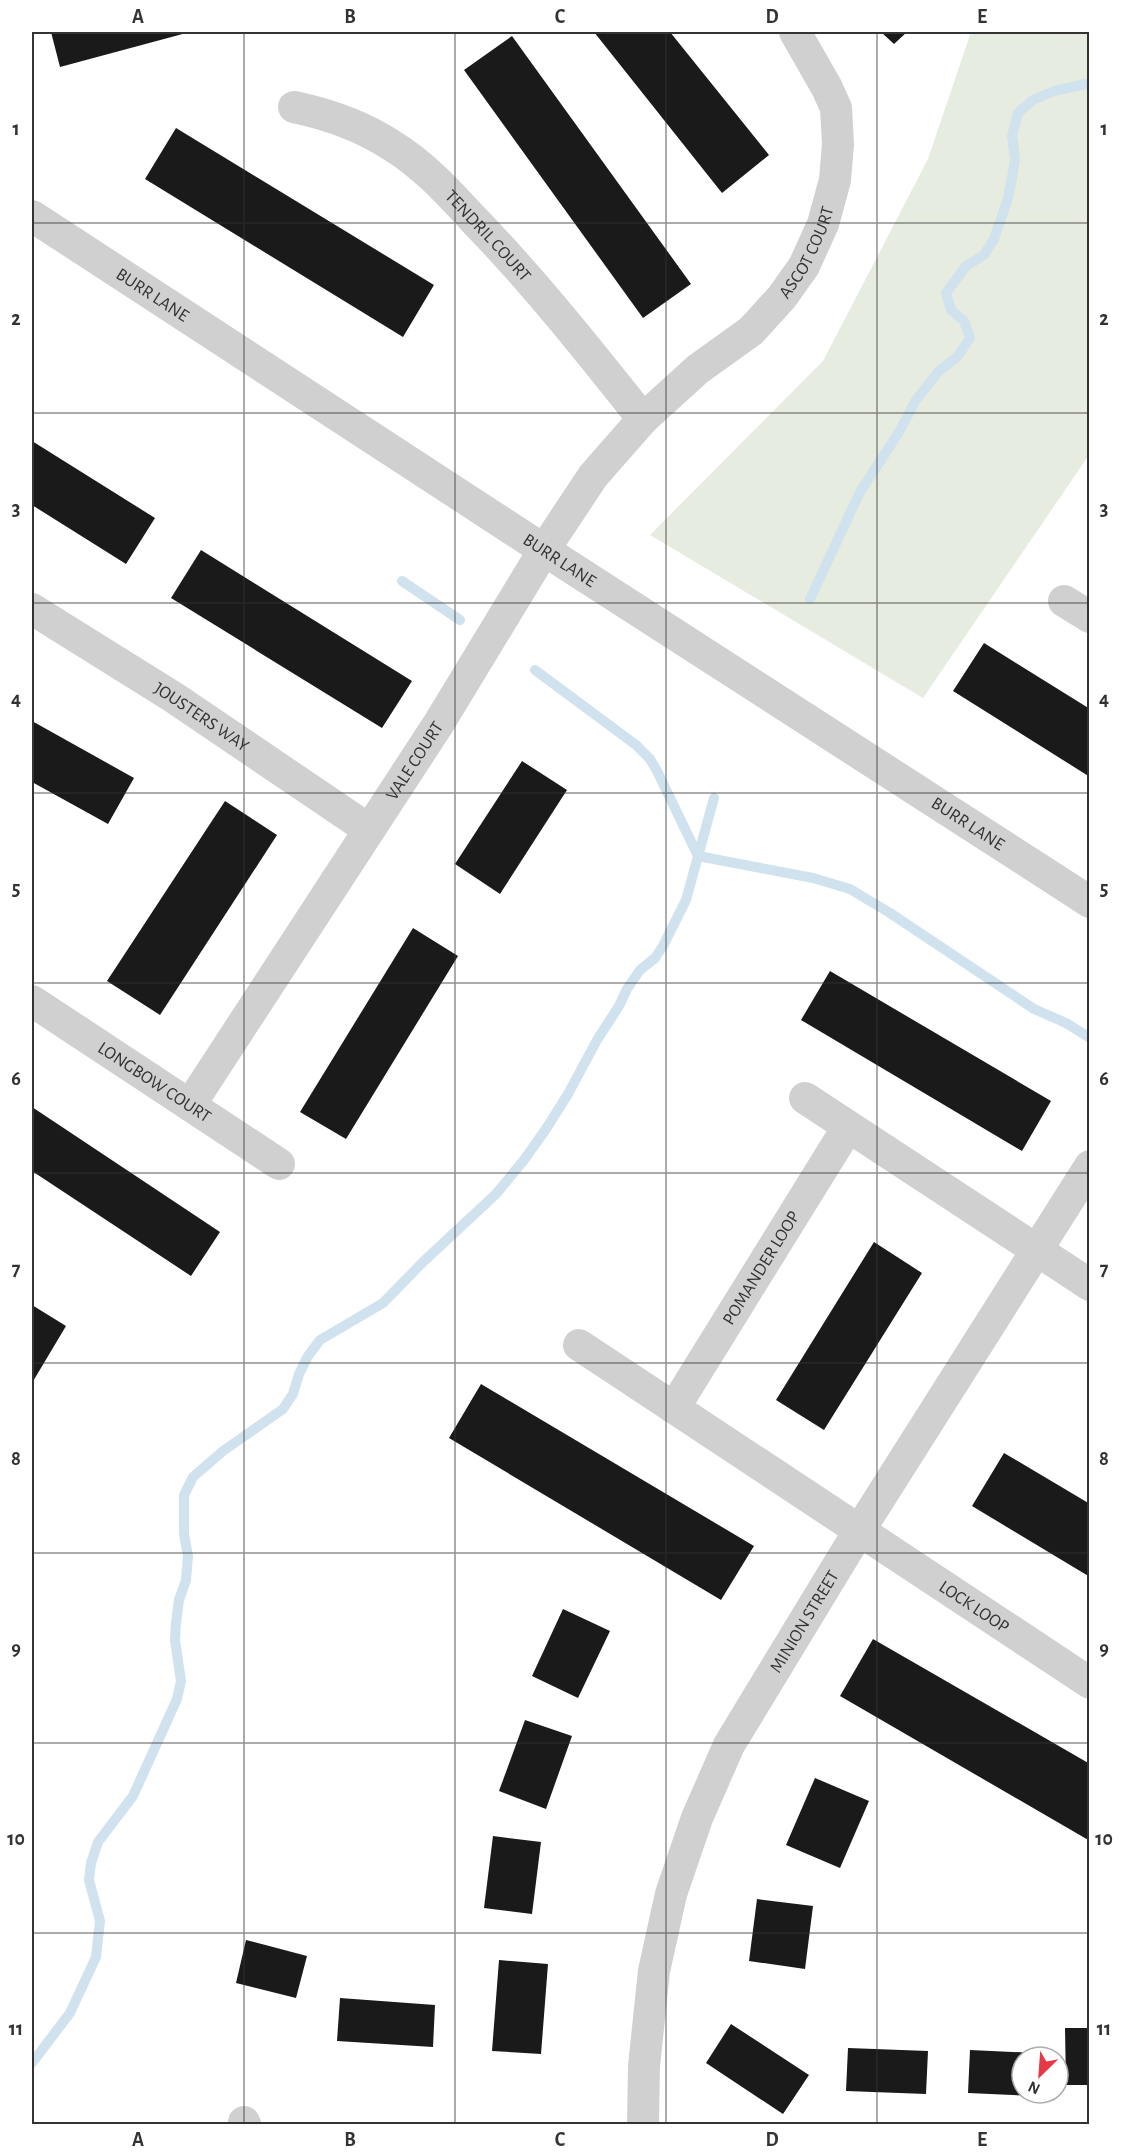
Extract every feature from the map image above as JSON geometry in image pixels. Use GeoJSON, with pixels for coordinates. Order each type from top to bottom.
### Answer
{"type":"FeatureCollection","features":[{"type":"Feature","properties":{"kind":"street","name":"ASCOT COURT"},"geometry":{"type":"LineString","coordinates":[[643,419],[698,369],[751,331],[767,314],[804,266],[823,224],[835,180],[838,144],[836,108],[795,32]]}},
{"type":"Feature","properties":{"kind":"street","name":"TENDRIL COURT"},"geometry":{"type":"LineString","coordinates":[[294,108],[312,111],[348,123],[391,144],[429,172],[495,242],[571,329],[643,419]]}},
{"type":"Feature","properties":{"kind":"street","name":"BURR LANE"},"geometry":{"type":"LineString","coordinates":[[32,216],[1089,902]]}},
{"type":"Feature","properties":{"kind":"street","name":"VALE COURT"},"geometry":{"type":"LineString","coordinates":[[190,1105],[439,723],[544,550],[593,476],[643,419]]}},
{"type":"Feature","properties":{"kind":"street","name":"JOUSTERS WAY"},"geometry":{"type":"LineString","coordinates":[[32,609],[173,697],[368,829]]}},
{"type":"Feature","properties":{"kind":"street","name":"LONGBOW COURT"},"geometry":{"type":"LineString","coordinates":[[32,1001],[279,1164]]}},
{"type":"Feature","properties":{"kind":"street"},"geometry":{"type":"LineString","coordinates":[[805,1098],[1089,1285]]}},
{"type":"Feature","properties":{"kind":"street","name":"POMANDER LOOP"},"geometry":{"type":"LineString","coordinates":[[674,1408],[848,1127]]}},
{"type":"Feature","properties":{"kind":"street","name":"MINION STREET"},"geometry":{"type":"LineString","coordinates":[[643,2124],[644,2066],[654,1971],[671,1894],[697,1818],[729,1745],[859,1531],[1089,1166]]}},
{"type":"Feature","properties":{"kind":"street"},"geometry":{"type":"LineString","coordinates":[[579,1345],[859,1531]]}},
{"type":"Feature","properties":{"kind":"street","name":"LOCK LOOP"},"geometry":{"type":"LineString","coordinates":[[859,1531],[1089,1683]]}},
{"type":"Feature","properties":{"kind":"shaded area"},"geometry":{"type":"Polygon","coordinates":[[[971,32],[1089,32],[1089,455],[923,698],[650,535],[823,361],[928,159],[971,32]]]}},
{"type":"Feature","properties":{"kind":"building"},"geometry":{"type":"Polygon","coordinates":[[[51,32],[190,32],[60,67],[51,32]]]}},
{"type":"Feature","properties":{"kind":"building"},"geometry":{"type":"Polygon","coordinates":[[[594,32],[670,32],[769,155],[722,193],[594,32]]]}},
{"type":"Feature","properties":{"kind":"building"},"geometry":{"type":"Polygon","coordinates":[[[881,32],[907,32],[894,44],[881,32]]]}},
{"type":"Feature","properties":{"kind":"building"},"geometry":{"type":"Polygon","coordinates":[[[512,36],[691,284],[643,318],[464,70],[512,36]]]}},
{"type":"Feature","properties":{"kind":"building"},"geometry":{"type":"Polygon","coordinates":[[[176,128],[434,285],[403,337],[145,179],[176,128]]]}},
{"type":"Feature","properties":{"kind":"building"},"geometry":{"type":"Polygon","coordinates":[[[32,441],[155,518],[126,564],[32,505],[32,441]]]}},
{"type":"Feature","properties":{"kind":"building"},"geometry":{"type":"Polygon","coordinates":[[[201,550],[412,681],[382,728],[171,598],[201,550]]]}},
{"type":"Feature","properties":{"kind":"building"},"geometry":{"type":"Polygon","coordinates":[[[984,643],[1090,709],[1090,777],[953,691],[984,643]]]}},
{"type":"Feature","properties":{"kind":"building"},"geometry":{"type":"Polygon","coordinates":[[[32,721],[134,778],[108,824],[32,782],[32,721]]]}},
{"type":"Feature","properties":{"kind":"building"},"geometry":{"type":"Polygon","coordinates":[[[522,761],[567,790],[500,894],[455,864],[522,761]]]}},
{"type":"Feature","properties":{"kind":"building"},"geometry":{"type":"Polygon","coordinates":[[[225,801],[277,835],[160,1015],[107,981],[225,801]]]}},
{"type":"Feature","properties":{"kind":"building"},"geometry":{"type":"Polygon","coordinates":[[[413,928],[458,956],[346,1139],[300,1112],[413,928]]]}},
{"type":"Feature","properties":{"kind":"building"},"geometry":{"type":"Polygon","coordinates":[[[830,971],[1051,1101],[1022,1151],[801,1020],[830,971]]]}},
{"type":"Feature","properties":{"kind":"building"},"geometry":{"type":"Polygon","coordinates":[[[32,1107],[220,1232],[191,1276],[32,1171],[32,1107]]]}},
{"type":"Feature","properties":{"kind":"building"},"geometry":{"type":"Polygon","coordinates":[[[874,1242],[922,1273],[824,1430],[776,1400],[874,1242]]]}},
{"type":"Feature","properties":{"kind":"building"},"geometry":{"type":"Polygon","coordinates":[[[32,1305],[66,1326],[32,1383],[32,1305]]]}},
{"type":"Feature","properties":{"kind":"building"},"geometry":{"type":"Polygon","coordinates":[[[481,1384],[754,1546],[721,1600],[449,1438],[481,1384]]]}},
{"type":"Feature","properties":{"kind":"building"},"geometry":{"type":"Polygon","coordinates":[[[1004,1453],[1090,1504],[1090,1577],[972,1506],[1004,1453]]]}},
{"type":"Feature","properties":{"kind":"building"},"geometry":{"type":"Polygon","coordinates":[[[563,1609],[610,1631],[578,1698],[532,1676],[563,1609]]]}},
{"type":"Feature","properties":{"kind":"building"},"geometry":{"type":"Polygon","coordinates":[[[873,1639],[1090,1764],[1090,1841],[840,1696],[873,1639]]]}},
{"type":"Feature","properties":{"kind":"building"},"geometry":{"type":"Polygon","coordinates":[[[525,1720],[572,1736],[546,1809],[499,1791],[525,1720]]]}},
{"type":"Feature","properties":{"kind":"building"},"geometry":{"type":"Polygon","coordinates":[[[815,1778],[869,1801],[840,1868],[786,1845],[815,1778]]]}},
{"type":"Feature","properties":{"kind":"building"},"geometry":{"type":"Polygon","coordinates":[[[493,1836],[541,1842],[532,1914],[484,1908],[493,1836]]]}},
{"type":"Feature","properties":{"kind":"building"},"geometry":{"type":"Polygon","coordinates":[[[757,1899],[813,1906],[805,1969],[749,1961],[757,1899]]]}},
{"type":"Feature","properties":{"kind":"building"},"geometry":{"type":"Polygon","coordinates":[[[246,1940],[307,1956],[296,1998],[236,1983],[246,1940]]]}},
{"type":"Feature","properties":{"kind":"building"},"geometry":{"type":"Polygon","coordinates":[[[499,1960],[548,1964],[541,2054],[492,2051],[499,1960]]]}},
{"type":"Feature","properties":{"kind":"building"},"geometry":{"type":"Polygon","coordinates":[[[340,1998],[435,2005],[433,2047],[337,2041],[340,1998]]]}},
{"type":"Feature","properties":{"kind":"building"},"geometry":{"type":"Polygon","coordinates":[[[731,2024],[809,2075],[783,2114],[706,2063],[731,2024]]]}},
{"type":"Feature","properties":{"kind":"building"},"geometry":{"type":"Polygon","coordinates":[[[1065,2028],[1090,2028],[1090,2085],[1070,2085],[1070,2045],[1065,2045],[1065,2028]]]}},
{"type":"Feature","properties":{"kind":"building"},"geometry":{"type":"Polygon","coordinates":[[[848,2048],[928,2051],[926,2094],[846,2091],[848,2048]]]}},
{"type":"Feature","properties":{"kind":"building"},"geometry":{"type":"Polygon","coordinates":[[[970,2050],[1010,2052],[1010,2095],[968,2093],[970,2050]]]}},
{"type":"Feature","properties":{"kind":"waterway"},"geometry":{"type":"LineString","coordinates":[[810,599],[860,492],[899,432],[916,400],[938,372],[957,357],[970,338],[964,321],[951,310],[946,293],[966,266],[984,255],[994,239],[1008,198],[1012,178],[1015,159],[1012,136],[1018,113],[1033,100],[1054,91],[1090,83]]}},
{"type":"Feature","properties":{"kind":"waterway"},"geometry":{"type":"LineString","coordinates":[[402,581],[460,620]]}},
{"type":"Feature","properties":{"kind":"waterway"},"geometry":{"type":"LineString","coordinates":[[535,670],[636,745],[650,759],[698,856],[813,878],[850,889],[1034,1009],[1066,1023],[1090,1038]]}},
{"type":"Feature","properties":{"kind":"waterway"},"geometry":{"type":"LineString","coordinates":[[32,2063],[70,2013],[96,1957],[100,1921],[89,1880],[91,1863],[98,1842],[133,1796],[177,1699],[181,1681],[175,1640],[176,1623],[179,1600],[186,1580],[188,1556],[184,1534],[184,1495],[193,1477],[223,1451],[283,1409],[293,1394],[308,1356],[320,1340],[383,1303],[496,1194],[524,1160],[568,1094],[627,989],[640,970],[655,958],[663,946],[686,900],[714,798]]}}]}
